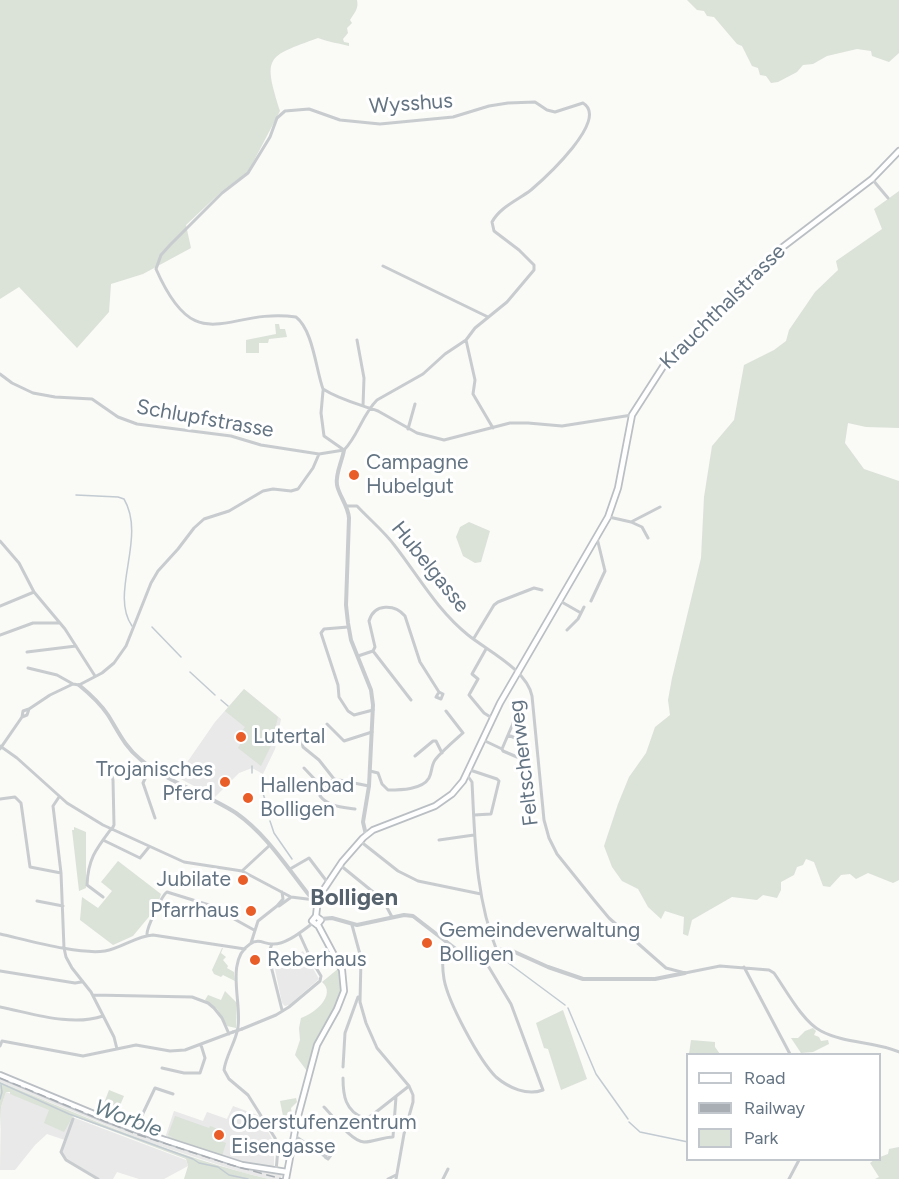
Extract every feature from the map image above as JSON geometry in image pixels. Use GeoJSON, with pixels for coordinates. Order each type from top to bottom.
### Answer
{"type":"FeatureCollection","features":[{"type":"Feature","properties":{"kind":"main road","name":"Krauchthalstrasse"},"geometry":{"type":"LineString","coordinates":[[366,835],[442,802],[456,789],[468,772],[518,672],[608,517],[618,488],[632,415],[670,357],[744,281],[794,236],[872,179],[899,151]]}},
{"type":"Feature","properties":{"kind":"main road"},"geometry":{"type":"LineString","coordinates":[[286,1179],[317,1045],[342,998],[344,986],[342,970],[312,919],[318,918],[317,900],[340,865],[366,835]]}},
{"type":"Feature","properties":{"kind":"main road"},"geometry":{"type":"LineString","coordinates":[[0,1075],[135,1130],[229,1161],[263,1170],[287,1172]]}},
{"type":"Feature","properties":{"kind":"street","name":"Wysshus"},"geometry":{"type":"LineString","coordinates":[[323,390],[307,334],[297,318],[251,319],[204,325],[182,312],[156,268],[161,255],[170,245],[222,193],[248,173],[270,137],[275,120],[282,113],[309,109],[340,120],[380,124],[453,117],[508,103],[535,102],[549,111],[557,112],[584,103],[590,108],[591,116],[583,132],[555,166],[529,191],[501,211],[492,222],[494,231],[535,266],[507,302],[488,317]]}},
{"type":"Feature","properties":{"kind":"street"},"geometry":{"type":"LineString","coordinates":[[872,179],[888,198]]}},
{"type":"Feature","properties":{"kind":"street"},"geometry":{"type":"LineString","coordinates":[[366,835],[363,822],[369,786],[373,710],[371,690],[348,627],[346,605],[350,518],[337,483],[344,450],[376,400],[423,374],[445,354],[466,340],[488,317],[383,266]]}},
{"type":"Feature","properties":{"kind":"street"},"geometry":{"type":"LineString","coordinates":[[357,340],[364,378],[363,406]]}},
{"type":"Feature","properties":{"kind":"street"},"geometry":{"type":"LineString","coordinates":[[466,340],[475,380],[473,394],[493,428]]}},
{"type":"Feature","properties":{"kind":"street","name":"Schlupfstrasse"},"geometry":{"type":"LineString","coordinates":[[0,374],[12,383],[33,393],[92,399],[130,423],[231,436],[261,445],[319,454],[344,450]]}},
{"type":"Feature","properties":{"kind":"street"},"geometry":{"type":"LineString","coordinates":[[344,450],[324,436],[321,413],[323,390],[378,411],[424,436],[444,440],[520,423],[562,426],[632,415]]}},
{"type":"Feature","properties":{"kind":"street"},"geometry":{"type":"LineString","coordinates":[[408,429],[415,404]]}},
{"type":"Feature","properties":{"kind":"street"},"geometry":{"type":"LineString","coordinates":[[483,430],[487,420]]}},
{"type":"Feature","properties":{"kind":"street"},"geometry":{"type":"LineString","coordinates":[[79,685],[114,663],[124,650],[151,583],[158,571],[194,528],[204,519],[229,511],[263,491],[298,489],[313,468],[319,454]]}},
{"type":"Feature","properties":{"kind":"street","name":"Hubelgasse"},"geometry":{"type":"LineString","coordinates":[[347,506],[357,506],[386,535],[438,606],[486,649],[518,672]]}},
{"type":"Feature","properties":{"kind":"street"},"geometry":{"type":"LineString","coordinates":[[631,522],[660,507]]}},
{"type":"Feature","properties":{"kind":"street"},"geometry":{"type":"LineString","coordinates":[[608,517],[642,527],[648,538]]}},
{"type":"Feature","properties":{"kind":"street"},"geometry":{"type":"LineString","coordinates":[[591,601],[605,571],[597,538]]}},
{"type":"Feature","properties":{"kind":"street"},"geometry":{"type":"LineString","coordinates":[[0,542],[21,566],[34,592],[60,623],[95,676]]}},
{"type":"Feature","properties":{"kind":"street"},"geometry":{"type":"LineString","coordinates":[[474,639],[498,602],[534,588],[542,590]]}},
{"type":"Feature","properties":{"kind":"street"},"geometry":{"type":"LineString","coordinates":[[0,606],[34,592]]}},
{"type":"Feature","properties":{"kind":"street"},"geometry":{"type":"LineString","coordinates":[[560,601],[581,613]]}},
{"type":"Feature","properties":{"kind":"street"},"geometry":{"type":"LineString","coordinates":[[373,651],[375,640],[369,621],[371,616],[383,608],[393,607],[400,610],[405,616],[420,662],[439,692]]}},
{"type":"Feature","properties":{"kind":"street"},"geometry":{"type":"LineString","coordinates":[[567,630],[584,607]]}},
{"type":"Feature","properties":{"kind":"street"},"geometry":{"type":"LineString","coordinates":[[0,635],[33,623],[60,623]]}},
{"type":"Feature","properties":{"kind":"street"},"geometry":{"type":"LineString","coordinates":[[348,627],[324,629],[321,633],[338,685],[339,697],[348,711],[354,715],[373,710]]}},
{"type":"Feature","properties":{"kind":"street"},"geometry":{"type":"LineString","coordinates":[[27,652],[76,646]]}},
{"type":"Feature","properties":{"kind":"street"},"geometry":{"type":"LineString","coordinates":[[486,649],[472,674],[478,679],[469,695],[484,713],[493,719]]}},
{"type":"Feature","properties":{"kind":"street"},"geometry":{"type":"LineString","coordinates":[[358,656],[373,651]]}},
{"type":"Feature","properties":{"kind":"street"},"geometry":{"type":"LineString","coordinates":[[373,651],[411,700]]}},
{"type":"Feature","properties":{"kind":"street"},"geometry":{"type":"LineString","coordinates":[[28,668],[57,675],[79,685],[105,711],[129,749],[150,768],[235,813],[255,829],[309,895],[317,900]]}},
{"type":"Feature","properties":{"kind":"street","name":"Feltscherweg"},"geometry":{"type":"LineString","coordinates":[[518,672],[528,684],[532,696],[544,820],[552,846],[609,918],[664,967],[685,974]]}},
{"type":"Feature","properties":{"kind":"street"},"geometry":{"type":"LineString","coordinates":[[73,684],[29,709],[28,714],[22,717],[1,748],[17,758],[59,796],[84,814],[149,847],[187,863],[242,871],[291,897],[317,900]]}},
{"type":"Feature","properties":{"kind":"street"},"geometry":{"type":"LineString","coordinates":[[502,749],[520,707]]}},
{"type":"Feature","properties":{"kind":"street"},"geometry":{"type":"LineString","coordinates":[[370,771],[378,773],[382,784],[388,790],[415,788],[427,782],[431,767],[463,733],[446,711]]}},
{"type":"Feature","properties":{"kind":"street"},"geometry":{"type":"LineString","coordinates":[[327,724],[344,741],[372,732]]}},
{"type":"Feature","properties":{"kind":"street"},"geometry":{"type":"LineString","coordinates":[[300,732],[303,747],[319,759],[334,779],[369,786]]}},
{"type":"Feature","properties":{"kind":"street"},"geometry":{"type":"LineString","coordinates":[[508,735],[520,741]]}},
{"type":"Feature","properties":{"kind":"street"},"geometry":{"type":"LineString","coordinates":[[483,740],[517,757]]}},
{"type":"Feature","properties":{"kind":"street"},"geometry":{"type":"LineString","coordinates":[[415,756],[433,741],[436,741],[442,753]]}},
{"type":"Feature","properties":{"kind":"street"},"geometry":{"type":"LineString","coordinates":[[150,768],[143,783],[155,818]]}},
{"type":"Feature","properties":{"kind":"street"},"geometry":{"type":"LineString","coordinates":[[304,768],[323,788]]}},
{"type":"Feature","properties":{"kind":"street"},"geometry":{"type":"LineString","coordinates":[[103,897],[87,885],[89,864],[95,849],[114,825],[112,776],[108,772]]}},
{"type":"Feature","properties":{"kind":"street"},"geometry":{"type":"LineString","coordinates":[[468,772],[472,781],[478,880],[497,951]]}},
{"type":"Feature","properties":{"kind":"street"},"geometry":{"type":"LineString","coordinates":[[468,772],[499,781],[491,814],[474,814]]}},
{"type":"Feature","properties":{"kind":"street"},"geometry":{"type":"LineString","coordinates":[[334,779],[323,788],[321,799],[337,807],[355,809]]}},
{"type":"Feature","properties":{"kind":"street"},"geometry":{"type":"LineString","coordinates":[[59,796],[53,806],[61,873],[64,948],[72,968],[93,995],[117,1048]]}},
{"type":"Feature","properties":{"kind":"street"},"geometry":{"type":"LineString","coordinates":[[0,799],[15,797],[21,803],[30,867],[61,873]]}},
{"type":"Feature","properties":{"kind":"street"},"geometry":{"type":"LineString","coordinates":[[439,840],[474,835]]}},
{"type":"Feature","properties":{"kind":"street"},"geometry":{"type":"LineString","coordinates":[[103,840],[140,858],[149,847]]}},
{"type":"Feature","properties":{"kind":"street"},"geometry":{"type":"LineString","coordinates":[[360,841],[398,871],[418,881],[481,894]]}},
{"type":"Feature","properties":{"kind":"street"},"geometry":{"type":"LineString","coordinates":[[242,871],[270,845]]}},
{"type":"Feature","properties":{"kind":"street"},"geometry":{"type":"LineString","coordinates":[[290,869],[309,858],[328,883]]}},
{"type":"Feature","properties":{"kind":"street"},"geometry":{"type":"LineString","coordinates":[[340,865],[383,900],[392,917]]}},
{"type":"Feature","properties":{"kind":"street"},"geometry":{"type":"LineString","coordinates":[[147,935],[147,927],[157,911],[162,895],[167,892],[205,903],[254,932],[259,941]]}},
{"type":"Feature","properties":{"kind":"street"},"geometry":{"type":"LineString","coordinates":[[277,906],[283,899],[282,892]]}},
{"type":"Feature","properties":{"kind":"street"},"geometry":{"type":"LineString","coordinates":[[276,1170],[278,1149],[275,1138],[248,1095],[229,1078],[224,1070],[238,1028],[236,968],[250,944],[259,920],[291,897]]}},
{"type":"Feature","properties":{"kind":"street"},"geometry":{"type":"LineString","coordinates":[[37,901],[63,906]]}},
{"type":"Feature","properties":{"kind":"street"},"geometry":{"type":"LineString","coordinates":[[318,918],[332,918],[352,925],[407,915],[416,917],[468,959],[477,961],[497,951],[512,950],[548,967],[583,979],[655,979],[720,966],[766,969],[772,972],[800,1010],[819,1030],[830,1035],[899,1052]]}},
{"type":"Feature","properties":{"kind":"street"},"geometry":{"type":"LineString","coordinates":[[250,944],[259,941],[272,944],[284,941],[315,924]]}},
{"type":"Feature","properties":{"kind":"street"},"geometry":{"type":"LineString","coordinates":[[352,925],[361,957],[361,1006],[377,1048],[409,1086],[413,1095],[396,1177],[388,1179]]}},
{"type":"Feature","properties":{"kind":"street"},"geometry":{"type":"LineString","coordinates":[[299,933],[309,955]]}},
{"type":"Feature","properties":{"kind":"street"},"geometry":{"type":"LineString","coordinates":[[0,934],[64,948],[94,951],[107,950],[147,935],[245,949]]}},
{"type":"Feature","properties":{"kind":"street"},"geometry":{"type":"LineString","coordinates":[[447,942],[442,970],[447,993],[488,1066],[497,1077],[516,1090],[538,1092],[543,1090],[511,1004],[484,959]]}},
{"type":"Feature","properties":{"kind":"street"},"geometry":{"type":"LineString","coordinates":[[272,944],[268,954],[282,1010]]}},
{"type":"Feature","properties":{"kind":"street"},"geometry":{"type":"LineString","coordinates":[[0,1046],[1,1041],[83,1056],[138,1045],[176,1051],[188,1050],[276,1015],[289,1007],[320,981],[321,976],[315,966]]}},
{"type":"Feature","properties":{"kind":"street"},"geometry":{"type":"LineString","coordinates":[[744,967],[789,1053]]}},
{"type":"Feature","properties":{"kind":"street"},"geometry":{"type":"LineString","coordinates":[[0,970],[75,983],[82,981]]}},
{"type":"Feature","properties":{"kind":"street"},"geometry":{"type":"LineString","coordinates":[[343,1067],[345,1033],[360,993]]}},
{"type":"Feature","properties":{"kind":"street"},"geometry":{"type":"LineString","coordinates":[[93,995],[192,996],[214,1008],[231,1033]]}},
{"type":"Feature","properties":{"kind":"street"},"geometry":{"type":"LineString","coordinates":[[0,1007],[64,1019],[102,1016]]}},
{"type":"Feature","properties":{"kind":"street"},"geometry":{"type":"LineString","coordinates":[[162,1068],[184,1073],[200,1073],[205,1058],[201,1045]]}},
{"type":"Feature","properties":{"kind":"street"},"geometry":{"type":"LineString","coordinates":[[343,1077],[343,1098],[361,1117],[371,1116],[409,1086]]}},
{"type":"Feature","properties":{"kind":"street"},"geometry":{"type":"LineString","coordinates":[[135,1130],[155,1088],[173,1094]]}},
{"type":"Feature","properties":{"kind":"street"},"geometry":{"type":"LineString","coordinates":[[324,1107],[352,1136],[359,1141],[366,1142],[393,1137],[396,1097]]}},
{"type":"Feature","properties":{"kind":"street"},"geometry":{"type":"LineString","coordinates":[[73,1119],[61,1152],[66,1160],[98,1179]]}},
{"type":"Feature","properties":{"kind":"street"},"geometry":{"type":"LineString","coordinates":[[295,1136],[326,1157]]}},
{"type":"Feature","properties":{"kind":"street"},"geometry":{"type":"LineString","coordinates":[[789,1179],[798,1161]]}},
{"type":"Feature","properties":{"kind":"street"},"geometry":{"type":"LineString","coordinates":[[443,1179],[448,1168]]}},
{"type":"Feature","properties":{"kind":"shaded area","name":"Lutertal"},"geometry":{"type":"Polygon","coordinates":[[[244,689],[281,719],[275,749],[263,774],[252,768],[239,773],[215,797],[177,777],[215,722],[244,689]]]}},
{"type":"Feature","properties":{"kind":"shaded area"},"geometry":{"type":"Polygon","coordinates":[[[303,951],[319,979],[285,1006],[282,1003],[275,969],[303,951]]]}},
{"type":"Feature","properties":{"kind":"shaded area"},"geometry":{"type":"Polygon","coordinates":[[[0,1077],[128,1129],[229,1164],[282,1174],[281,1179],[269,1179],[241,1172],[148,1142],[0,1082],[0,1077]]]}},
{"type":"Feature","properties":{"kind":"shaded area"},"geometry":{"type":"Polygon","coordinates":[[[6,1092],[186,1160],[188,1166],[164,1179],[139,1179],[117,1172],[113,1179],[98,1179],[66,1160],[61,1152],[65,1140],[47,1134],[15,1170],[0,1170],[1,1107],[6,1092]]]}},
{"type":"Feature","properties":{"kind":"shaded area","name":"Oberstufenzentrum Eisengasse"},"geometry":{"type":"Polygon","coordinates":[[[233,1106],[260,1116],[274,1143],[274,1165],[272,1167],[257,1166],[227,1158],[165,1138],[174,1111],[203,1121],[207,1112],[227,1119],[233,1106]]]}},
{"type":"Feature","properties":{"kind":"green space"},"geometry":{"type":"Polygon","coordinates":[[[0,0],[357,0],[357,6],[350,20],[352,23],[347,28],[348,33],[343,39],[344,42],[349,43],[349,46],[318,38],[288,50],[273,61],[271,79],[280,111],[248,172],[222,191],[186,225],[191,248],[143,274],[111,284],[109,312],[77,348],[19,287],[0,299],[0,0]]]}},
{"type":"Feature","properties":{"kind":"green space"},"geometry":{"type":"Polygon","coordinates":[[[687,0],[899,0],[899,53],[889,62],[872,56],[871,51],[857,49],[827,56],[813,64],[803,65],[797,72],[778,82],[771,83],[766,76],[760,75],[758,68],[752,66],[742,46],[737,44],[714,17],[697,10],[687,0]]]}},
{"type":"Feature","properties":{"kind":"green space"},"geometry":{"type":"Polygon","coordinates":[[[899,191],[899,428],[866,427],[848,423],[845,443],[864,469],[899,481],[899,880],[893,883],[868,873],[856,879],[850,874],[841,875],[830,887],[823,886],[814,862],[806,859],[803,865],[797,867],[794,875],[781,882],[781,890],[777,898],[763,895],[757,900],[732,897],[692,920],[688,936],[683,934],[684,917],[665,911],[661,919],[648,907],[638,889],[622,881],[612,867],[604,846],[629,777],[646,753],[655,727],[670,715],[668,700],[672,678],[701,558],[704,497],[712,446],[734,420],[744,365],[774,350],[786,341],[789,330],[815,292],[838,270],[836,261],[882,229],[874,209],[899,191]]]}},
{"type":"Feature","properties":{"kind":"green space"},"geometry":{"type":"Polygon","coordinates":[[[275,324],[279,324],[280,329],[285,329],[287,337],[269,339],[268,343],[259,343],[259,353],[246,353],[246,340],[276,334],[275,324]]]}},
{"type":"Feature","properties":{"kind":"green space"},"geometry":{"type":"Polygon","coordinates":[[[469,522],[490,531],[481,562],[475,563],[463,556],[456,537],[460,527],[469,522]]]}},
{"type":"Feature","properties":{"kind":"green space"},"geometry":{"type":"Polygon","coordinates":[[[244,689],[278,717],[271,746],[261,766],[238,748],[241,743],[236,739],[245,727],[225,711],[244,689]]]}},
{"type":"Feature","properties":{"kind":"green space"},"geometry":{"type":"Polygon","coordinates":[[[74,827],[86,832],[86,888],[79,891],[72,830],[74,827]]]}},
{"type":"Feature","properties":{"kind":"green space"},"geometry":{"type":"Polygon","coordinates":[[[118,861],[161,894],[157,907],[133,936],[113,945],[80,920],[82,897],[98,908],[112,891],[101,882],[118,861]]]}},
{"type":"Feature","properties":{"kind":"green space"},"geometry":{"type":"Polygon","coordinates":[[[222,948],[221,953],[226,957],[223,960],[227,968],[234,972],[235,981],[223,975],[221,977],[214,974],[212,970],[222,948]]]}},
{"type":"Feature","properties":{"kind":"green space"},"geometry":{"type":"Polygon","coordinates":[[[339,968],[341,987],[339,995],[318,1036],[307,1071],[295,1055],[300,1040],[301,1018],[312,1013],[322,1003],[327,993],[322,982],[339,968]]]}},
{"type":"Feature","properties":{"kind":"green space"},"geometry":{"type":"Polygon","coordinates":[[[225,991],[237,1003],[236,1028],[227,1026],[217,1009],[205,1000],[208,995],[221,1000],[225,991]]]}},
{"type":"Feature","properties":{"kind":"green space"},"geometry":{"type":"Polygon","coordinates":[[[563,1010],[587,1079],[561,1090],[548,1049],[544,1048],[536,1023],[563,1010]]]}},
{"type":"Feature","properties":{"kind":"green space"},"geometry":{"type":"Polygon","coordinates":[[[813,1028],[816,1031],[814,1035],[821,1041],[828,1040],[829,1044],[813,1052],[801,1053],[791,1038],[798,1038],[805,1031],[813,1028]]]}},
{"type":"Feature","properties":{"kind":"green space"},"geometry":{"type":"Polygon","coordinates":[[[691,1040],[715,1042],[715,1047],[719,1053],[689,1053],[691,1040]]]}},
{"type":"Feature","properties":{"kind":"green space"},"geometry":{"type":"Polygon","coordinates":[[[0,1082],[166,1148],[269,1179],[184,1179],[188,1166],[186,1159],[73,1116],[64,1132],[44,1123],[49,1110],[10,1094],[10,1092],[6,1092],[1,1107],[0,1130],[0,1082]]]}},
{"type":"Feature","properties":{"kind":"green space"},"geometry":{"type":"Polygon","coordinates":[[[109,1090],[124,1096],[115,1117],[101,1111],[109,1090]]]}},
{"type":"Feature","properties":{"kind":"green space"},"geometry":{"type":"Polygon","coordinates":[[[296,1098],[297,1102],[291,1108],[292,1115],[289,1116],[289,1126],[272,1129],[267,1120],[283,1116],[280,1101],[296,1098]]]}},
{"type":"Feature","properties":{"kind":"green space"},"geometry":{"type":"Polygon","coordinates":[[[175,1116],[218,1129],[215,1139],[226,1143],[222,1156],[168,1138],[168,1136],[175,1138],[168,1135],[175,1116]]]}},
{"type":"Feature","properties":{"kind":"green space"},"geometry":{"type":"Polygon","coordinates":[[[899,1147],[899,1179],[875,1179],[879,1177],[870,1163],[881,1161],[881,1157],[888,1154],[889,1149],[899,1147]]]}},
{"type":"Feature","properties":{"kind":"waterway"},"geometry":{"type":"LineString","coordinates":[[76,495],[124,499],[130,514],[132,531],[124,598],[126,613],[132,626]]}},
{"type":"Feature","properties":{"kind":"waterway"},"geometry":{"type":"LineString","coordinates":[[152,627],[181,657]]}},
{"type":"Feature","properties":{"kind":"waterway"},"geometry":{"type":"LineString","coordinates":[[190,672],[215,695]]}},
{"type":"Feature","properties":{"kind":"waterway"},"geometry":{"type":"LineString","coordinates":[[221,700],[228,706]]}},
{"type":"Feature","properties":{"kind":"waterway"},"geometry":{"type":"LineString","coordinates":[[252,766],[252,773]]}},
{"type":"Feature","properties":{"kind":"waterway"},"geometry":{"type":"LineString","coordinates":[[261,787],[268,818]]}},
{"type":"Feature","properties":{"kind":"waterway"},"geometry":{"type":"LineString","coordinates":[[270,821],[274,833],[292,859]]}},
{"type":"Feature","properties":{"kind":"waterway"},"geometry":{"type":"LineString","coordinates":[[499,956],[565,1005]]}},
{"type":"Feature","properties":{"kind":"waterway"},"geometry":{"type":"LineString","coordinates":[[568,1008],[596,1074],[628,1119]]}},
{"type":"Feature","properties":{"kind":"waterway","name":"Worble"},"geometry":{"type":"LineString","coordinates":[[0,1083],[69,1114],[199,1163],[218,1167],[229,1175],[248,1179]]}},
{"type":"Feature","properties":{"kind":"waterway"},"geometry":{"type":"LineString","coordinates":[[0,1099],[1,1085]]}},
{"type":"Feature","properties":{"kind":"waterway"},"geometry":{"type":"LineString","coordinates":[[629,1122],[640,1132],[686,1142]]}},
{"type":"Feature","properties":{"kind":"railway"},"geometry":{"type":"LineString","coordinates":[[0,1078],[136,1134],[282,1179]]}},
{"type":"Feature","properties":{"kind":"place","name":"Campagne Hubelgut"},"geometry":{"type":"Point","coordinates":[354,475]}},
{"type":"Feature","properties":{"kind":"place","name":"Lutertal"},"geometry":{"type":"Point","coordinates":[241,737]}},
{"type":"Feature","properties":{"kind":"place","name":"Trojanisches Pferd"},"geometry":{"type":"Point","coordinates":[225,782]}},
{"type":"Feature","properties":{"kind":"place","name":"Hallenbad Bolligen"},"geometry":{"type":"Point","coordinates":[248,798]}},
{"type":"Feature","properties":{"kind":"place","name":"Jubilate"},"geometry":{"type":"Point","coordinates":[243,880]}},
{"type":"Feature","properties":{"kind":"place","name":"Pfarrhaus"},"geometry":{"type":"Point","coordinates":[251,911]}},
{"type":"Feature","properties":{"kind":"place","name":"Gemeindeverwaltung Bolligen"},"geometry":{"type":"Point","coordinates":[427,943]}},
{"type":"Feature","properties":{"kind":"place","name":"Reberhaus"},"geometry":{"type":"Point","coordinates":[255,960]}},
{"type":"Feature","properties":{"kind":"place","name":"Oberstufenzentrum Eisengasse"},"geometry":{"type":"Point","coordinates":[219,1135]}},
{"type":"Feature","properties":{"kind":"district","name":"Bolligen"},"geometry":{"type":"Point","coordinates":[354,898]}}]}
